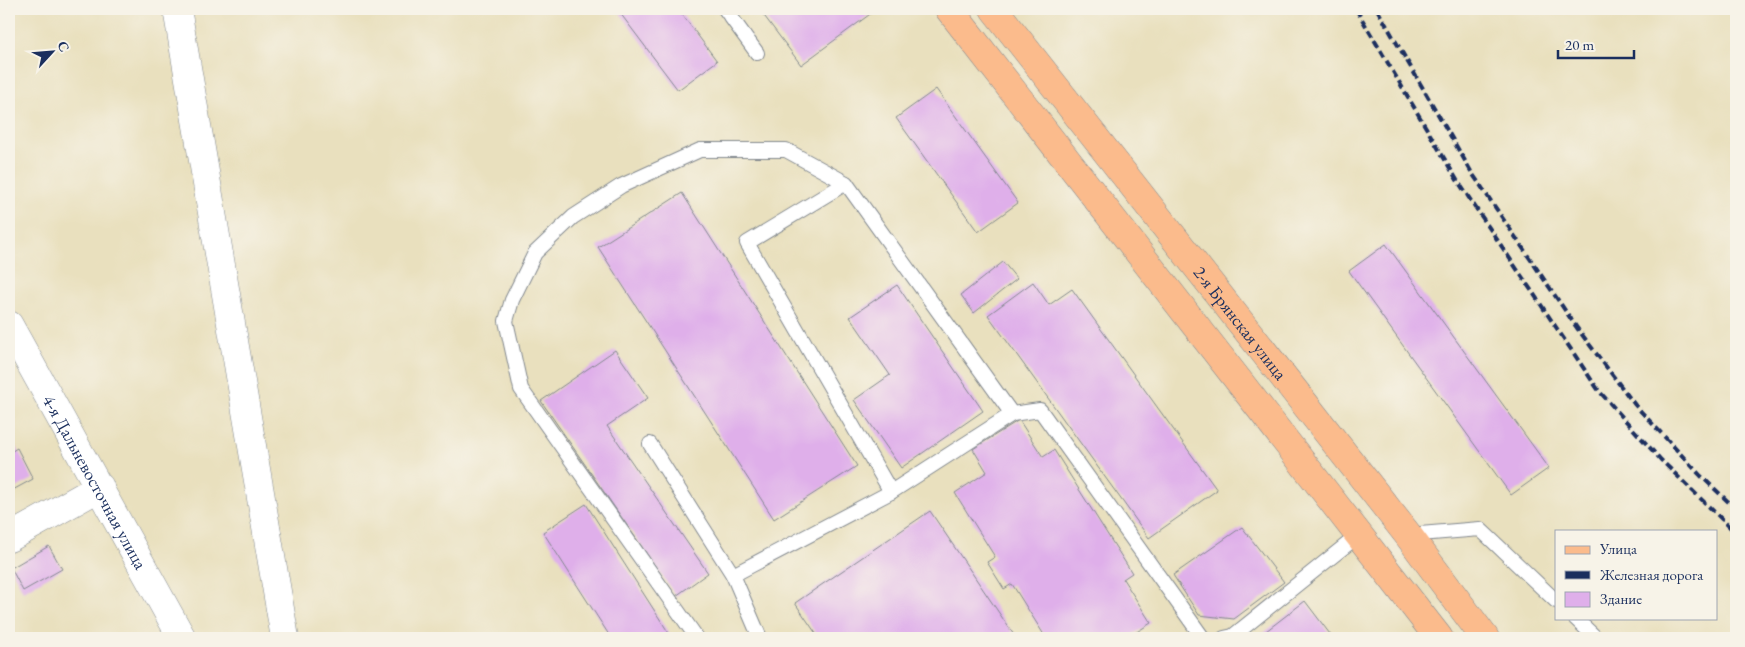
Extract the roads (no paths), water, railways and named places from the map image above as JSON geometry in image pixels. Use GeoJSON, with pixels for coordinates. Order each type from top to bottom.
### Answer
{"type":"FeatureCollection","features":[{"type":"Feature","properties":{"kind":"main road","name":"2-я Брянская улица"},"geometry":{"type":"LineString","coordinates":[[949,9],[1360,534],[1439,638]]}},
{"type":"Feature","properties":{"kind":"main road","name":"2-я Брянская улица"},"geometry":{"type":"LineString","coordinates":[[994,9],[1408,535],[1485,638]]}},
{"type":"Feature","properties":{"kind":"street"},"geometry":{"type":"LineString","coordinates":[[177,9],[285,638]]}},
{"type":"Feature","properties":{"kind":"street","name":"4-я Дальневосточная улица"},"geometry":{"type":"LineString","coordinates":[[9,325],[182,638]]}},
{"type":"Feature","properties":{"kind":"street"},"geometry":{"type":"LineString","coordinates":[[9,538],[100,487]]}},
{"type":"Feature","properties":{"kind":"lane"},"geometry":{"type":"LineString","coordinates":[[725,9],[757,53]]}},
{"type":"Feature","properties":{"kind":"lane"},"geometry":{"type":"LineString","coordinates":[[697,638],[521,389],[506,322],[512,300],[535,253],[573,217],[621,186],[700,150],[786,150],[846,183],[1012,414]]}},
{"type":"Feature","properties":{"kind":"lane"},"geometry":{"type":"LineString","coordinates":[[846,183],[747,243],[891,492]]}},
{"type":"Feature","properties":{"kind":"lane"},"geometry":{"type":"LineString","coordinates":[[734,575],[891,492],[1012,414],[1040,410],[1202,638]]}},
{"type":"Feature","properties":{"kind":"lane"},"geometry":{"type":"LineString","coordinates":[[650,444],[734,575],[760,638]]}},
{"type":"Feature","properties":{"kind":"lane"},"geometry":{"type":"LineString","coordinates":[[1408,535],[1480,529],[1555,600]]}},
{"type":"Feature","properties":{"kind":"lane"},"geometry":{"type":"LineString","coordinates":[[1224,638],[1233,636],[1360,534]]}},
{"type":"Feature","properties":{"kind":"lane"},"geometry":{"type":"LineString","coordinates":[[1577,620],[1596,638]]}},
{"type":"Feature","properties":{"kind":"railway"},"geometry":{"type":"LineString","coordinates":[[1356,9],[1457,180],[1599,391],[1661,460],[1736,533]]}},
{"type":"Feature","properties":{"kind":"railway"},"geometry":{"type":"LineString","coordinates":[[1377,9],[1472,173],[1577,328],[1635,405],[1701,476],[1736,509]]}}]}
